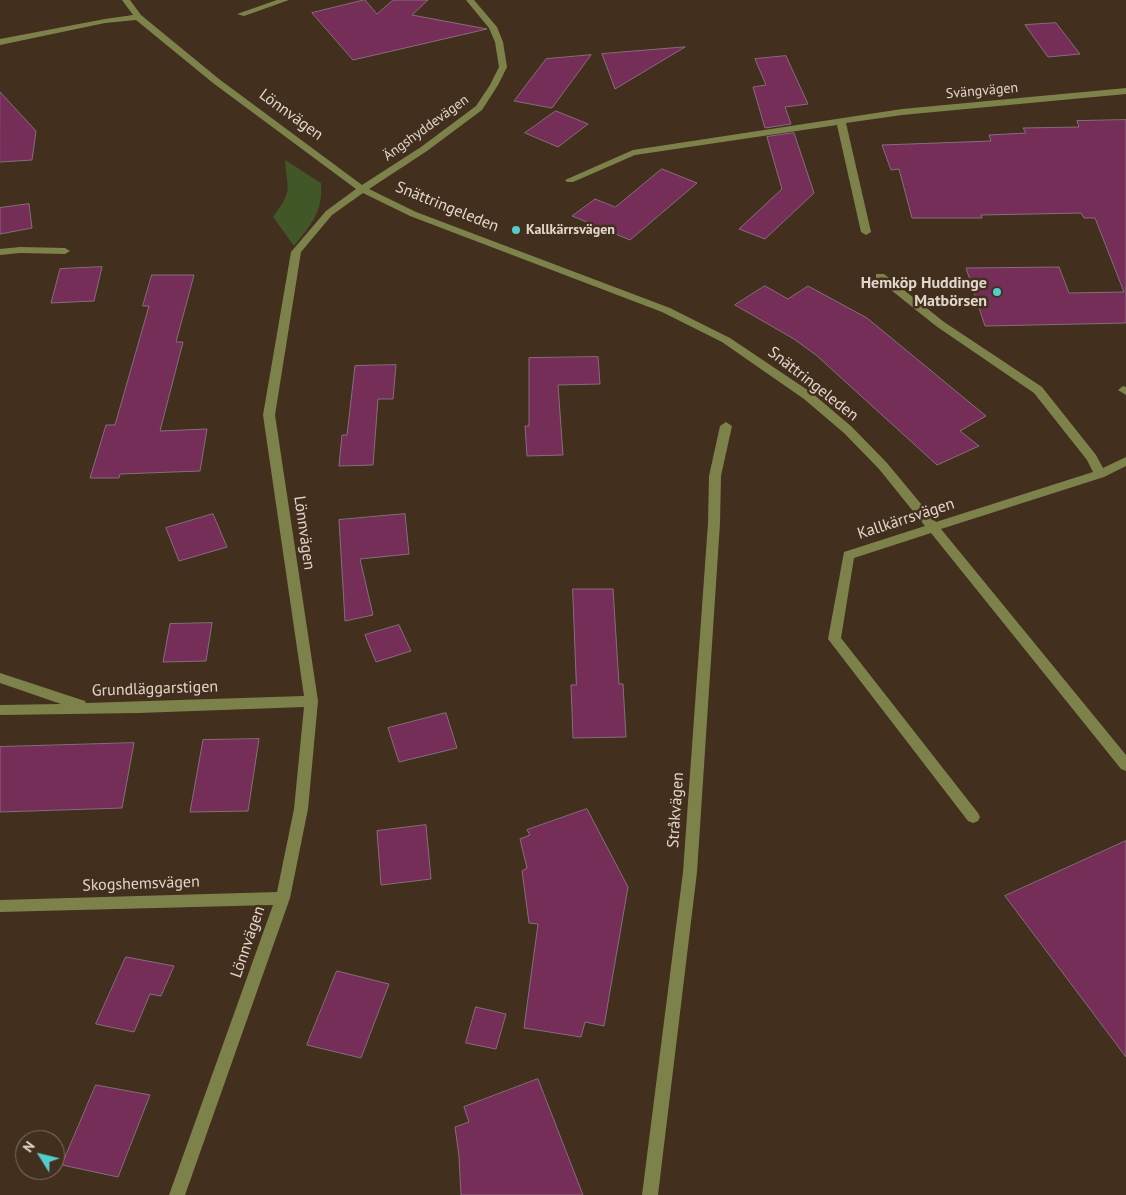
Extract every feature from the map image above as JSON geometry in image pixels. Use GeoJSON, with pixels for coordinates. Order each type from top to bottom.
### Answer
{"type":"FeatureCollection","features":[{"type":"Feature","properties":{"kind":"street","name":"Lönnvägen"},"geometry":{"type":"LineString","coordinates":[[126,0],[138,16],[216,81],[362,189],[328,213],[296,252],[269,415],[311,701],[301,809],[282,898],[177,1195]]}},
{"type":"Feature","properties":{"kind":"street"},"geometry":{"type":"LineString","coordinates":[[241,14],[285,0]]}},
{"type":"Feature","properties":{"kind":"street","name":"Ängshyddevägen"},"geometry":{"type":"LineString","coordinates":[[362,189],[424,149],[479,108],[494,85],[503,67],[499,42],[493,27],[470,0]]}},
{"type":"Feature","properties":{"kind":"street"},"geometry":{"type":"LineString","coordinates":[[0,42],[138,16]]}},
{"type":"Feature","properties":{"kind":"street","name":"Svängvägen"},"geometry":{"type":"LineString","coordinates":[[570,180],[633,153],[902,112],[1126,91]]}},
{"type":"Feature","properties":{"kind":"street"},"geometry":{"type":"LineString","coordinates":[[841,122],[866,232]]}},
{"type":"Feature","properties":{"kind":"street","name":"Snättringeleden"},"geometry":{"type":"LineString","coordinates":[[362,189],[413,214],[666,310],[726,340],[808,396],[848,430],[883,466],[1126,765]]}},
{"type":"Feature","properties":{"kind":"street"},"geometry":{"type":"LineString","coordinates":[[0,252],[20,250],[66,251]]}},
{"type":"Feature","properties":{"kind":"street"},"geometry":{"type":"LineString","coordinates":[[880,276],[940,324],[1038,390],[1077,437],[1092,458],[1100,474]]}},
{"type":"Feature","properties":{"kind":"street","name":"Stråkvägen"},"geometry":{"type":"LineString","coordinates":[[650,1195],[690,872],[714,523],[715,476],[726,426]]}},
{"type":"Feature","properties":{"kind":"street","name":"Kallkärrsvägen"},"geometry":{"type":"LineString","coordinates":[[972,817],[834,639],[848,555],[1100,474],[1126,461]]}},
{"type":"Feature","properties":{"kind":"street"},"geometry":{"type":"LineString","coordinates":[[0,678],[90,709]]}},
{"type":"Feature","properties":{"kind":"street","name":"Grundläggarstigen"},"geometry":{"type":"LineString","coordinates":[[0,710],[90,709],[311,701]]}},
{"type":"Feature","properties":{"kind":"street","name":"Skogshemsvägen"},"geometry":{"type":"LineString","coordinates":[[0,906],[282,898]]}},
{"type":"Feature","properties":{"kind":"green space"},"geometry":{"type":"Polygon","coordinates":[[[285,160],[321,183],[320,202],[315,217],[294,246],[273,217],[287,195],[288,184],[285,160]]]}},
{"type":"Feature","properties":{"kind":"building"},"geometry":{"type":"Polygon","coordinates":[[[365,0],[377,14],[393,0],[428,0],[412,15],[487,29],[353,60],[312,13],[365,0]]]}},
{"type":"Feature","properties":{"kind":"building"},"geometry":{"type":"Polygon","coordinates":[[[1056,23],[1080,54],[1048,57],[1025,25],[1056,23]]]}},
{"type":"Feature","properties":{"kind":"building"},"geometry":{"type":"Polygon","coordinates":[[[685,47],[615,89],[602,54],[685,47]]]}},
{"type":"Feature","properties":{"kind":"building"},"geometry":{"type":"Polygon","coordinates":[[[591,55],[552,108],[514,101],[546,59],[591,55]]]}},
{"type":"Feature","properties":{"kind":"building"},"geometry":{"type":"Polygon","coordinates":[[[786,56],[808,104],[785,107],[791,124],[765,128],[753,87],[766,85],[755,59],[786,56]]]}},
{"type":"Feature","properties":{"kind":"building"},"geometry":{"type":"Polygon","coordinates":[[[0,92],[36,131],[32,160],[0,162],[0,92]]]}},
{"type":"Feature","properties":{"kind":"building"},"geometry":{"type":"Polygon","coordinates":[[[556,111],[588,124],[558,147],[525,133],[556,111]]]}},
{"type":"Feature","properties":{"kind":"building"},"geometry":{"type":"Polygon","coordinates":[[[1126,120],[1126,323],[985,326],[966,268],[1059,267],[1069,293],[1124,292],[1095,218],[1084,218],[1081,213],[981,215],[982,218],[912,218],[899,169],[891,170],[882,145],[991,141],[989,135],[1026,133],[1023,128],[1079,127],[1077,121],[1126,120]]]}},
{"type":"Feature","properties":{"kind":"building"},"geometry":{"type":"Polygon","coordinates":[[[794,133],[814,193],[765,239],[739,229],[782,189],[767,137],[794,133]]]}},
{"type":"Feature","properties":{"kind":"building"},"geometry":{"type":"Polygon","coordinates":[[[662,169],[697,183],[630,240],[572,216],[595,199],[615,207],[662,169]]]}},
{"type":"Feature","properties":{"kind":"building"},"geometry":{"type":"Polygon","coordinates":[[[29,204],[32,228],[0,234],[0,208],[29,204]]]}},
{"type":"Feature","properties":{"kind":"building"},"geometry":{"type":"Polygon","coordinates":[[[102,267],[94,301],[51,303],[60,269],[102,267]]]}},
{"type":"Feature","properties":{"kind":"building"},"geometry":{"type":"Polygon","coordinates":[[[152,275],[194,275],[176,342],[183,342],[160,431],[207,429],[200,471],[120,474],[119,478],[90,478],[106,425],[115,425],[149,306],[143,306],[152,275]]]}},
{"type":"Feature","properties":{"kind":"building"},"geometry":{"type":"Polygon","coordinates":[[[765,286],[788,299],[808,286],[867,318],[986,416],[960,431],[979,446],[937,465],[816,355],[794,339],[735,305],[765,286]]]}},
{"type":"Feature","properties":{"kind":"building"},"geometry":{"type":"Polygon","coordinates":[[[598,357],[600,384],[558,385],[563,455],[527,456],[525,426],[529,426],[529,358],[598,357]]]}},
{"type":"Feature","properties":{"kind":"building"},"geometry":{"type":"Polygon","coordinates":[[[396,365],[393,399],[378,399],[373,465],[339,466],[342,435],[347,435],[355,366],[396,365]]]}},
{"type":"Feature","properties":{"kind":"building"},"geometry":{"type":"Polygon","coordinates":[[[213,514],[227,547],[179,561],[166,528],[213,514]]]}},
{"type":"Feature","properties":{"kind":"building"},"geometry":{"type":"Polygon","coordinates":[[[405,514],[409,554],[360,559],[373,615],[345,621],[339,520],[405,514]]]}},
{"type":"Feature","properties":{"kind":"building"},"geometry":{"type":"Polygon","coordinates":[[[573,589],[613,589],[619,684],[623,684],[626,737],[573,738],[571,685],[576,685],[573,589]]]}},
{"type":"Feature","properties":{"kind":"building"},"geometry":{"type":"Polygon","coordinates":[[[212,623],[206,661],[163,662],[170,624],[212,623]]]}},
{"type":"Feature","properties":{"kind":"building"},"geometry":{"type":"Polygon","coordinates":[[[399,625],[411,651],[376,662],[365,635],[399,625]]]}},
{"type":"Feature","properties":{"kind":"building"},"geometry":{"type":"Polygon","coordinates":[[[446,713],[457,748],[399,762],[388,728],[446,713]]]}},
{"type":"Feature","properties":{"kind":"building"},"geometry":{"type":"Polygon","coordinates":[[[259,739],[248,811],[190,812],[203,740],[259,739]]]}},
{"type":"Feature","properties":{"kind":"building"},"geometry":{"type":"Polygon","coordinates":[[[134,743],[122,808],[0,812],[0,747],[134,743]]]}},
{"type":"Feature","properties":{"kind":"building"},"geometry":{"type":"Polygon","coordinates":[[[587,809],[628,887],[604,1026],[585,1022],[581,1037],[524,1028],[538,924],[529,923],[522,871],[527,868],[520,839],[530,835],[527,830],[587,809]]]}},
{"type":"Feature","properties":{"kind":"building"},"geometry":{"type":"Polygon","coordinates":[[[426,825],[431,879],[381,885],[377,831],[426,825]]]}},
{"type":"Feature","properties":{"kind":"building"},"geometry":{"type":"Polygon","coordinates":[[[1126,841],[1126,1057],[1005,896],[1126,841]]]}},
{"type":"Feature","properties":{"kind":"building"},"geometry":{"type":"Polygon","coordinates":[[[126,957],[174,966],[161,996],[150,994],[134,1032],[96,1024],[126,957]]]}},
{"type":"Feature","properties":{"kind":"building"},"geometry":{"type":"Polygon","coordinates":[[[337,971],[389,984],[361,1058],[307,1045],[337,971]]]}},
{"type":"Feature","properties":{"kind":"building"},"geometry":{"type":"Polygon","coordinates":[[[476,1007],[506,1014],[496,1049],[466,1043],[476,1007]]]}},
{"type":"Feature","properties":{"kind":"building"},"geometry":{"type":"Polygon","coordinates":[[[538,1079],[583,1195],[461,1195],[455,1127],[469,1122],[464,1107],[538,1079]]]}},
{"type":"Feature","properties":{"kind":"building"},"geometry":{"type":"Polygon","coordinates":[[[96,1085],[150,1095],[118,1177],[65,1166],[65,1158],[96,1085]]]}},
{"type":"Feature","properties":{"kind":"place","name":"Kallkärrsvägen"},"geometry":{"type":"Point","coordinates":[516,230]}},
{"type":"Feature","properties":{"kind":"place","name":"Hemköp Huddinge Matbörsen"},"geometry":{"type":"Point","coordinates":[997,292]}}]}
